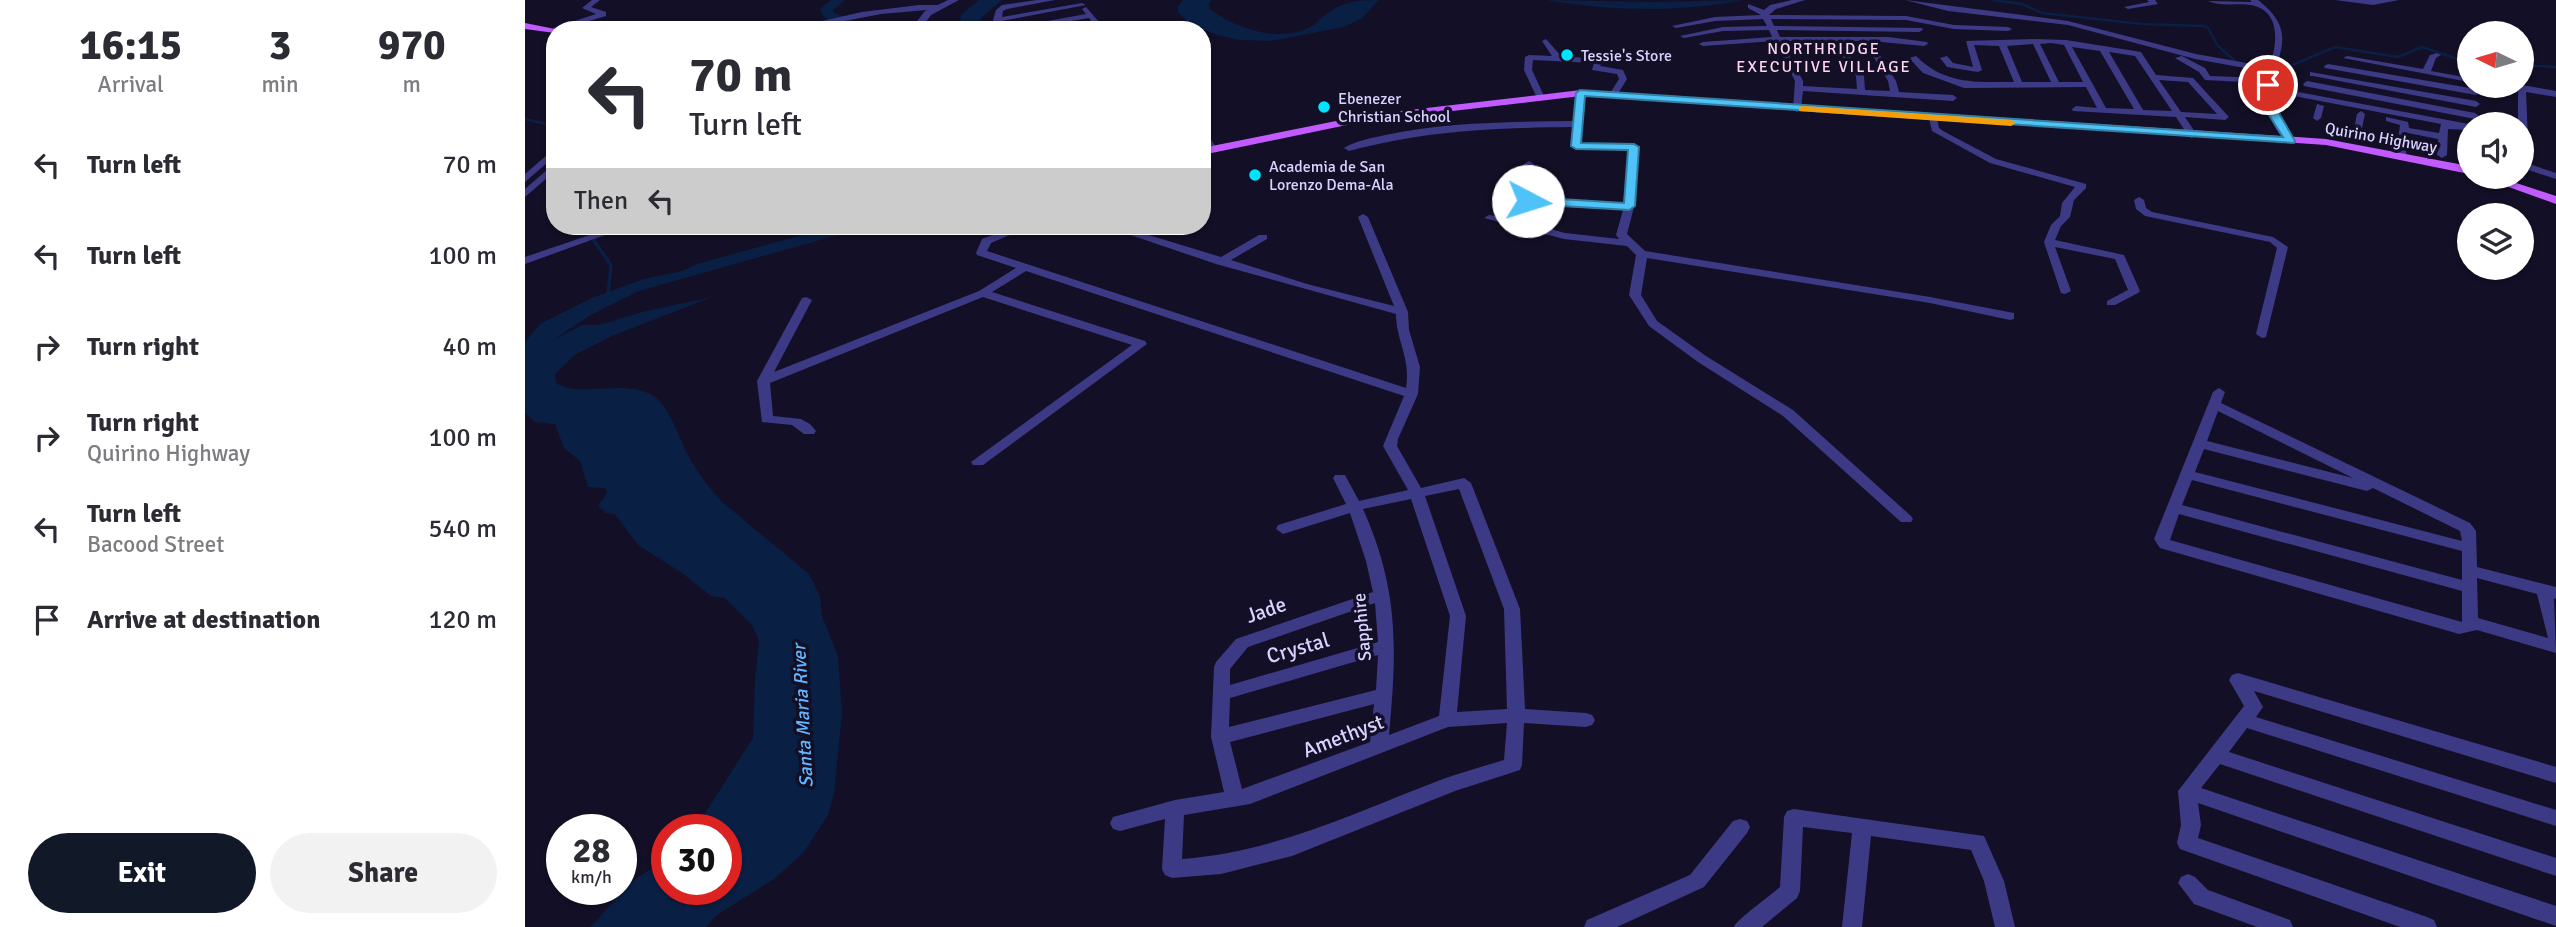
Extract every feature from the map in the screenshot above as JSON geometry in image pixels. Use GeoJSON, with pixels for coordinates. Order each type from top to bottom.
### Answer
{"type":"FeatureCollection","features":[{"type":"Feature","properties":{"kind":"main road"},"geometry":{"type":"LineString","coordinates":[[525,26],[546,29]]}},
{"type":"Feature","properties":{"kind":"main road","name":"Quirino Highway"},"geometry":{"type":"LineString","coordinates":[[1211,150],[1366,118],[1580,93],[2326,142],[2457,167]]}},
{"type":"Feature","properties":{"kind":"main road"},"geometry":{"type":"LineString","coordinates":[[2523,189],[2556,200]]}},
{"type":"Feature","properties":{"kind":"street"},"geometry":{"type":"LineString","coordinates":[[583,21],[602,15],[586,8],[596,0]]}},
{"type":"Feature","properties":{"kind":"street"},"geometry":{"type":"LineString","coordinates":[[921,21],[927,13],[955,0]]}},
{"type":"Feature","properties":{"kind":"street"},"geometry":{"type":"LineString","coordinates":[[1051,0],[1005,7],[1000,10],[997,20],[1081,3],[1095,21]]}},
{"type":"Feature","properties":{"kind":"street"},"geometry":{"type":"LineString","coordinates":[[1764,15],[1773,7],[1801,0]]}},
{"type":"Feature","properties":{"kind":"street"},"geometry":{"type":"LineString","coordinates":[[1909,0],[1977,12],[2038,17],[2232,67],[2272,68]]}},
{"type":"Feature","properties":{"kind":"street"},"geometry":{"type":"LineString","coordinates":[[2128,3],[2154,4],[2151,0]]}},
{"type":"Feature","properties":{"kind":"street"},"geometry":{"type":"LineString","coordinates":[[2339,0],[2373,3],[2395,0]]}},
{"type":"Feature","properties":{"kind":"street"},"geometry":{"type":"LineString","coordinates":[[2212,1],[2257,2],[2281,32],[2282,40],[2272,68],[2270,85],[2274,115],[2290,141]]}},
{"type":"Feature","properties":{"kind":"street"},"geometry":{"type":"LineString","coordinates":[[1751,6],[1764,15],[1799,81],[1797,109]]}},
{"type":"Feature","properties":{"kind":"street"},"geometry":{"type":"LineString","coordinates":[[1854,6],[1866,18]]}},
{"type":"Feature","properties":{"kind":"street"},"geometry":{"type":"LineString","coordinates":[[1883,6],[1894,18]]}},
{"type":"Feature","properties":{"kind":"street"},"geometry":{"type":"LineString","coordinates":[[825,21],[909,7],[938,7]]}},
{"type":"Feature","properties":{"kind":"street"},"geometry":{"type":"LineString","coordinates":[[1820,7],[1829,19]]}},
{"type":"Feature","properties":{"kind":"street"},"geometry":{"type":"LineString","coordinates":[[1676,26],[1715,19],[1764,15],[1829,19],[1894,18],[1954,27],[2008,29]]}},
{"type":"Feature","properties":{"kind":"street"},"geometry":{"type":"LineString","coordinates":[[1059,21],[1091,16]]}},
{"type":"Feature","properties":{"kind":"street"},"geometry":{"type":"LineString","coordinates":[[1683,36],[1723,29],[1922,29],[1920,42],[1777,39],[1703,44]]}},
{"type":"Feature","properties":{"kind":"street"},"geometry":{"type":"LineString","coordinates":[[2045,29],[2051,41]]}},
{"type":"Feature","properties":{"kind":"street"},"geometry":{"type":"LineString","coordinates":[[1835,40],[1860,76],[1861,91]]}},
{"type":"Feature","properties":{"kind":"street"},"geometry":{"type":"LineString","coordinates":[[1865,40],[1892,80],[1895,94]]}},
{"type":"Feature","properties":{"kind":"street"},"geometry":{"type":"LineString","coordinates":[[1546,41],[1557,57]]}},
{"type":"Feature","properties":{"kind":"street"},"geometry":{"type":"LineString","coordinates":[[2035,41],[2056,84]]}},
{"type":"Feature","properties":{"kind":"street"},"geometry":{"type":"LineString","coordinates":[[1934,58],[1944,58],[1950,65],[1978,70],[1969,43],[2035,41],[2066,42],[2138,54],[2192,135]]}},
{"type":"Feature","properties":{"kind":"street"},"geometry":{"type":"LineString","coordinates":[[1997,42],[2019,84]]}},
{"type":"Feature","properties":{"kind":"street"},"geometry":{"type":"LineString","coordinates":[[2066,42],[2103,110]]}},
{"type":"Feature","properties":{"kind":"street"},"geometry":{"type":"LineString","coordinates":[[2102,47],[2140,112]]}},
{"type":"Feature","properties":{"kind":"street"},"geometry":{"type":"LineString","coordinates":[[2168,54],[2194,65],[2207,77],[2243,78]]}},
{"type":"Feature","properties":{"kind":"street"},"geometry":{"type":"LineString","coordinates":[[2306,95],[2307,77],[2358,54]]}},
{"type":"Feature","properties":{"kind":"street"},"geometry":{"type":"LineString","coordinates":[[2180,55],[2211,63],[2243,78],[2306,95],[2457,127]]}},
{"type":"Feature","properties":{"kind":"street"},"geometry":{"type":"LineString","coordinates":[[2426,72],[2433,57],[2437,55]]}},
{"type":"Feature","properties":{"kind":"street"},"geometry":{"type":"LineString","coordinates":[[1540,96],[1528,70],[1529,57],[1599,61],[1595,68],[1620,72],[1622,83],[1613,95]]}},
{"type":"Feature","properties":{"kind":"street"},"geometry":{"type":"LineString","coordinates":[[1923,58],[1913,58],[1927,71],[1963,85],[2089,84]]}},
{"type":"Feature","properties":{"kind":"street"},"geometry":{"type":"LineString","coordinates":[[2347,58],[2457,78]]}},
{"type":"Feature","properties":{"kind":"street"},"geometry":{"type":"LineString","coordinates":[[2327,66],[2457,86]]}},
{"type":"Feature","properties":{"kind":"street"},"geometry":{"type":"LineString","coordinates":[[2313,74],[2476,104]]}},
{"type":"Feature","properties":{"kind":"street"},"geometry":{"type":"LineString","coordinates":[[2076,109],[2225,117],[2190,80],[2154,77]]}},
{"type":"Feature","properties":{"kind":"street"},"geometry":{"type":"LineString","coordinates":[[2307,84],[2457,116]]}},
{"type":"Feature","properties":{"kind":"street"},"geometry":{"type":"LineString","coordinates":[[1797,88],[1953,98]]}},
{"type":"Feature","properties":{"kind":"street"},"geometry":{"type":"LineString","coordinates":[[2534,90],[2556,94]]}},
{"type":"Feature","properties":{"kind":"street"},"geometry":{"type":"LineString","coordinates":[[1580,93],[1576,146],[1634,147],[1629,206],[1622,236],[1642,254],[2010,316]]}},
{"type":"Feature","properties":{"kind":"street"},"geometry":{"type":"LineString","coordinates":[[2476,98],[2476,112]]}},
{"type":"Feature","properties":{"kind":"street"},"geometry":{"type":"LineString","coordinates":[[2288,100],[2404,123],[2401,155]]}},
{"type":"Feature","properties":{"kind":"street"},"geometry":{"type":"LineString","coordinates":[[2317,118],[2320,106]]}},
{"type":"Feature","properties":{"kind":"street"},"geometry":{"type":"LineString","coordinates":[[2355,137],[2361,114]]}},
{"type":"Feature","properties":{"kind":"street"},"geometry":{"type":"LineString","coordinates":[[1933,118],[1935,129],[1940,133],[1993,161],[2082,186],[2070,197],[2064,211],[2065,217],[2056,225],[2049,244],[2065,291]]}},
{"type":"Feature","properties":{"kind":"street"},"geometry":{"type":"LineString","coordinates":[[1349,148],[1365,142],[1420,133],[1507,125],[1578,124]]}},
{"type":"Feature","properties":{"kind":"street"},"geometry":{"type":"LineString","coordinates":[[2442,155],[2444,126],[2457,127]]}},
{"type":"Feature","properties":{"kind":"street"},"geometry":{"type":"LineString","coordinates":[[2405,130],[2443,137]]}},
{"type":"Feature","properties":{"kind":"street"},"geometry":{"type":"LineString","coordinates":[[525,178],[546,159]]}},
{"type":"Feature","properties":{"kind":"street"},"geometry":{"type":"LineString","coordinates":[[1512,221],[1528,202],[1529,164]]}},
{"type":"Feature","properties":{"kind":"street"},"geometry":{"type":"LineString","coordinates":[[2534,169],[2556,176]]}},
{"type":"Feature","properties":{"kind":"street"},"geometry":{"type":"LineString","coordinates":[[525,194],[546,174]]}},
{"type":"Feature","properties":{"kind":"street"},"geometry":{"type":"LineString","coordinates":[[2139,200],[2141,209],[2149,214],[2273,240],[2283,247],[2262,334]]}},
{"type":"Feature","properties":{"kind":"street"},"geometry":{"type":"LineString","coordinates":[[1528,202],[1629,206]]}},
{"type":"Feature","properties":{"kind":"street"},"geometry":{"type":"LineString","coordinates":[[1363,217],[1402,312],[1401,330],[1412,352],[1415,377],[1412,394],[1390,446],[1417,494],[1458,616],[1447,720]]}},
{"type":"Feature","properties":{"kind":"street"},"geometry":{"type":"LineString","coordinates":[[1489,218],[1512,221],[1563,236],[1627,243]]}},
{"type":"Feature","properties":{"kind":"street"},"geometry":{"type":"LineString","coordinates":[[525,261],[597,235]]}},
{"type":"Feature","properties":{"kind":"street"},"geometry":{"type":"LineString","coordinates":[[999,235],[981,248],[981,253],[1412,394]]}},
{"type":"Feature","properties":{"kind":"street"},"geometry":{"type":"LineString","coordinates":[[1137,235],[1220,262],[1402,312]]}},
{"type":"Feature","properties":{"kind":"street"},"geometry":{"type":"LineString","coordinates":[[1220,262],[1263,237]]}},
{"type":"Feature","properties":{"kind":"street"},"geometry":{"type":"LineString","coordinates":[[2049,244],[2120,257],[2134,292],[2111,303]]}},
{"type":"Feature","properties":{"kind":"street"},"geometry":{"type":"LineString","coordinates":[[1642,254],[1635,295],[1653,323],[1702,359],[1788,413],[1906,519]]}},
{"type":"Feature","properties":{"kind":"street"},"geometry":{"type":"LineString","coordinates":[[763,381],[983,293],[1025,267]]}},
{"type":"Feature","properties":{"kind":"street"},"geometry":{"type":"LineString","coordinates":[[978,462],[1141,344],[983,293]]}},
{"type":"Feature","properties":{"kind":"street"},"geometry":{"type":"LineString","coordinates":[[806,300],[763,381],[765,417],[795,422],[806,426],[809,431]]}},
{"type":"Feature","properties":{"kind":"street"},"geometry":{"type":"LineString","coordinates":[[2216,398],[2465,527],[2469,531],[2470,627],[2459,628],[2170,547],[2162,539],[2199,443],[2216,398]]}},
{"type":"Feature","properties":{"kind":"street"},"geometry":{"type":"LineString","coordinates":[[2199,443],[2398,494]]}},
{"type":"Feature","properties":{"kind":"street"},"geometry":{"type":"LineString","coordinates":[[2187,474],[2469,548]]}},
{"type":"Feature","properties":{"kind":"street","name":"Sapphire"},"geometry":{"type":"LineString","coordinates":[[1340,478],[1356,506],[1381,595],[1387,646],[1379,746]]}},
{"type":"Feature","properties":{"kind":"street"},"geometry":{"type":"LineString","coordinates":[[1175,808],[1172,869],[1221,865],[1292,847],[1451,783],[1513,765],[1516,715],[1512,608],[1464,483],[1356,506],[1283,529]]}},
{"type":"Feature","properties":{"kind":"street"},"geometry":{"type":"LineString","coordinates":[[2174,508],[2470,588]]}},
{"type":"Feature","properties":{"kind":"street"},"geometry":{"type":"LineString","coordinates":[[2469,570],[2550,591],[2556,639]]}},
{"type":"Feature","properties":{"kind":"street","name":"Jade"},"geometry":{"type":"LineString","coordinates":[[1235,798],[1220,737],[1222,667],[1242,643],[1381,595]]}},
{"type":"Feature","properties":{"kind":"street"},"geometry":{"type":"LineString","coordinates":[[2470,622],[2556,647]]}},
{"type":"Feature","properties":{"kind":"street","name":"Crystal"},"geometry":{"type":"LineString","coordinates":[[1222,694],[1387,646]]}},
{"type":"Feature","properties":{"kind":"street"},"geometry":{"type":"LineString","coordinates":[[2427,927],[2187,843],[2191,825],[2187,791],[2254,707],[2238,680],[2556,775]]}},
{"type":"Feature","properties":{"kind":"street"},"geometry":{"type":"LineString","coordinates":[[1220,737],[1383,695]]}},
{"type":"Feature","properties":{"kind":"street","name":"Amethyst"},"geometry":{"type":"LineString","coordinates":[[1120,823],[1175,808],[1250,796],[1447,720],[1516,715],[1586,720]]}},
{"type":"Feature","properties":{"kind":"street"},"geometry":{"type":"LineString","coordinates":[[2244,720],[2556,818]]}},
{"type":"Feature","properties":{"kind":"street"},"geometry":{"type":"LineString","coordinates":[[2215,755],[2556,867]]}},
{"type":"Feature","properties":{"kind":"street"},"geometry":{"type":"LineString","coordinates":[[2187,791],[2556,916]]}},
{"type":"Feature","properties":{"kind":"street"},"geometry":{"type":"LineString","coordinates":[[1744,927],[1763,915],[1790,891],[1794,817],[1976,842],[1994,881],[2005,927]]}},
{"type":"Feature","properties":{"kind":"street"},"geometry":{"type":"LineString","coordinates":[[1594,927],[1697,881],[1740,827]]}},
{"type":"Feature","properties":{"kind":"street"},"geometry":{"type":"LineString","coordinates":[[1852,927],[1862,828]]}},
{"type":"Feature","properties":{"kind":"street"},"geometry":{"type":"LineString","coordinates":[[2188,883],[2201,897],[2283,927]]}},
{"type":"Feature","properties":{"kind":"water"},"geometry":{"type":"Polygon","coordinates":[[[979,0],[1002,0],[981,21],[960,21],[961,15],[979,0]]]}},
{"type":"Feature","properties":{"kind":"water"},"geometry":{"type":"Polygon","coordinates":[[[1183,0],[1212,0],[1209,3],[1210,9],[1232,23],[1259,32],[1286,34],[1314,25],[1327,13],[1348,3],[1379,0],[1362,18],[1344,27],[1271,41],[1240,40],[1217,35],[1211,32],[1211,21],[1187,21],[1178,12],[1178,6],[1183,0]]]}},
{"type":"Feature","properties":{"kind":"water"},"geometry":{"type":"Polygon","coordinates":[[[1546,0],[1743,0],[1694,7],[1645,9],[1546,0]]]}},
{"type":"Feature","properties":{"kind":"water","name":"Santa Maria River"},"geometry":{"type":"Polygon","coordinates":[[[802,235],[838,235],[639,291],[589,316],[553,340],[582,325],[599,325],[642,312],[712,297],[612,336],[576,354],[555,374],[556,383],[578,389],[631,389],[655,397],[666,409],[688,455],[705,482],[721,501],[809,574],[820,596],[822,616],[838,656],[842,714],[834,793],[828,815],[804,852],[774,879],[742,899],[742,814],[705,814],[753,738],[759,641],[752,625],[725,598],[711,596],[682,573],[638,545],[615,514],[606,513],[598,506],[607,493],[605,488],[588,487],[580,461],[564,448],[555,424],[535,422],[525,413],[525,342],[540,324],[592,298],[643,279],[682,271],[697,264],[802,235]]]}},
{"type":"Feature","properties":{"kind":"water"},"geometry":{"type":"Polygon","coordinates":[[[651,870],[651,905],[733,905],[717,915],[706,927],[590,927],[611,905],[637,905],[637,878],[651,870]]]}},
{"type":"Feature","properties":{"kind":"waterway"},"geometry":{"type":"LineString","coordinates":[[839,0],[826,9],[828,15],[842,21]]}},
{"type":"Feature","properties":{"kind":"waterway"},"geometry":{"type":"LineString","coordinates":[[1993,0],[2022,4],[2042,13],[2142,24],[2204,26],[2208,28],[2218,46],[2236,62]]}},
{"type":"Feature","properties":{"kind":"waterway"},"geometry":{"type":"LineString","coordinates":[[2272,67],[2290,66],[2335,47],[2398,57],[2422,47],[2457,59]]}},
{"type":"Feature","properties":{"kind":"waterway"},"geometry":{"type":"LineString","coordinates":[[2534,66],[2556,67]]}},
{"type":"Feature","properties":{"kind":"waterway"},"geometry":{"type":"LineString","coordinates":[[525,119],[546,124]]}},
{"type":"Feature","properties":{"kind":"waterway"},"geometry":{"type":"LineString","coordinates":[[595,235],[594,241],[611,265],[608,295]]}},
{"type":"Feature","properties":{"kind":"slow traffic"},"geometry":{"type":"LineString","coordinates":[[1803,109],[2011,123]]}},
{"type":"Feature","properties":{"kind":"place","name":"Tessie's Store"},"geometry":{"type":"Point","coordinates":[1567,55]}},
{"type":"Feature","properties":{"kind":"place","name":"Ebenezer Christian School"},"geometry":{"type":"Point","coordinates":[1324,107]}},
{"type":"Feature","properties":{"kind":"place","name":"Academia de San Lorenzo Dema-Ala"},"geometry":{"type":"Point","coordinates":[1255,175]}},
{"type":"Feature","properties":{"kind":"district","name":"NORTHRIDGE EXECUTIVE VILLAGE"},"geometry":{"type":"Point","coordinates":[1824,57]}},
{"type":"Feature","properties":{"kind":"route"},"geometry":{"type":"LineString","coordinates":[[1528,201],[1629,206],[1634,147],[1576,146],[1580,93],[2290,141],[2274,115],[2268,85]]}}]}
